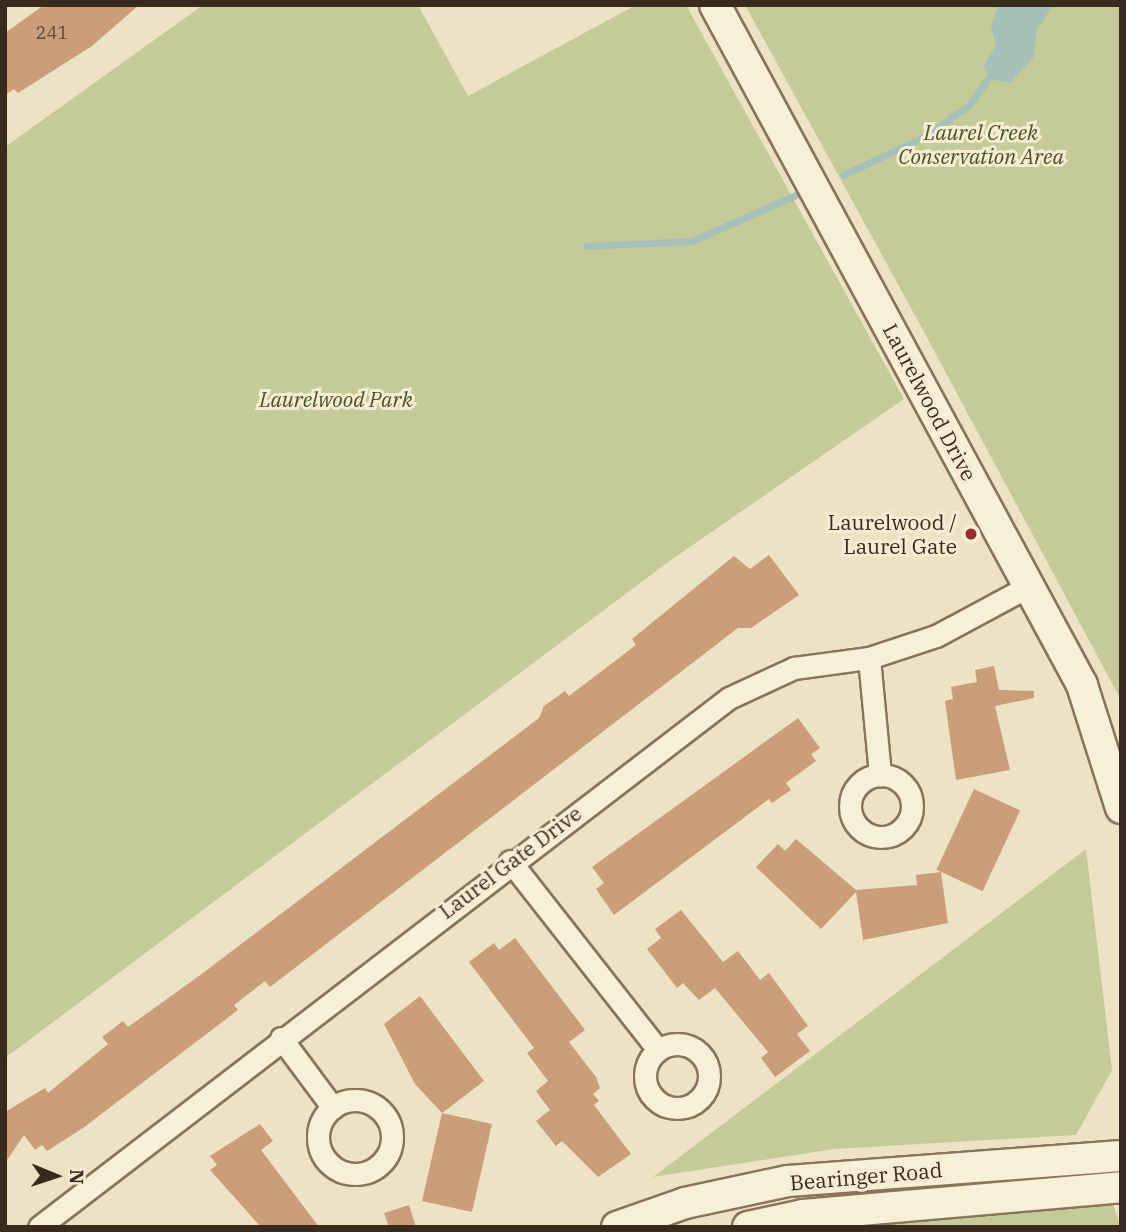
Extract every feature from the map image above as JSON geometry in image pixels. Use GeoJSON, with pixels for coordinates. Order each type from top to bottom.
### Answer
{"type":"FeatureCollection","features":[{"type":"Feature","properties":{"kind":"street","name":"Laurelwood Drive"},"geometry":{"type":"LineString","coordinates":[[715,5],[1082,685],[1121,808]]}},
{"type":"Feature","properties":{"kind":"street","name":"Laurel Gate Drive"},"geometry":{"type":"LineString","coordinates":[[39,1227],[510,861],[729,698],[794,668],[869,658],[936,636],[1027,587]]}},
{"type":"Feature","properties":{"kind":"street"},"geometry":{"type":"LineString","coordinates":[[869,658],[880,775]]}},
{"type":"Feature","properties":{"kind":"street"},"geometry":{"type":"LineString","coordinates":[[510,861],[657,1051]]}},
{"type":"Feature","properties":{"kind":"street"},"geometry":{"type":"LineString","coordinates":[[281,1038],[333,1108]]}},
{"type":"Feature","properties":{"kind":"street","name":"Bearinger Road"},"geometry":{"type":"LineString","coordinates":[[617,1227],[685,1203],[788,1181],[1121,1156]]}},
{"type":"Feature","properties":{"kind":"street"},"geometry":{"type":"LineString","coordinates":[[748,1227],[803,1215],[1121,1187]]}},
{"type":"Feature","properties":{"kind":"green space","name":"Laurelwood Park"},"geometry":{"type":"Polygon","coordinates":[[[203,5],[418,5],[468,96],[636,5],[686,5],[904,399],[671,560],[5,1058],[5,147],[203,5]]]}},
{"type":"Feature","properties":{"kind":"green space","name":"Laurel Creek Conservation Area"},"geometry":{"type":"Polygon","coordinates":[[[745,5],[1121,5],[1121,700],[923,330],[745,5]]]}},
{"type":"Feature","properties":{"kind":"green space"},"geometry":{"type":"Polygon","coordinates":[[[1086,849],[1112,1070],[1076,1135],[834,1149],[653,1177],[1086,849]]]}},
{"type":"Feature","properties":{"kind":"green space"},"geometry":{"type":"Polygon","coordinates":[[[1111,1199],[1121,1227],[764,1227],[1111,1199]]]}},
{"type":"Feature","properties":{"kind":"water"},"geometry":{"type":"Polygon","coordinates":[[[998,5],[1053,5],[1037,30],[1033,59],[1010,83],[988,79],[984,65],[996,45],[991,27],[998,5]]]}},
{"type":"Feature","properties":{"kind":"building"},"geometry":{"type":"Polygon","coordinates":[[[44,5],[139,5],[92,46],[18,93],[14,89],[5,95],[5,33],[44,5]]]}},
{"type":"Feature","properties":{"kind":"building"},"geometry":{"type":"Polygon","coordinates":[[[769,555],[799,595],[751,628],[738,628],[270,987],[265,981],[234,1005],[238,1010],[83,1128],[47,1151],[42,1145],[35,1150],[24,1135],[5,1163],[5,1112],[45,1088],[48,1093],[108,1044],[102,1037],[123,1021],[128,1027],[203,973],[539,718],[544,706],[565,691],[569,696],[636,645],[632,639],[734,556],[750,569],[769,555]]]}},
{"type":"Feature","properties":{"kind":"building"},"geometry":{"type":"Polygon","coordinates":[[[994,666],[999,690],[1034,691],[1034,698],[995,706],[1010,770],[956,780],[945,701],[953,699],[951,687],[977,682],[975,670],[994,666]]]}},
{"type":"Feature","properties":{"kind":"building"},"geometry":{"type":"Polygon","coordinates":[[[798,718],[820,748],[811,754],[816,761],[786,783],[791,790],[772,803],[769,799],[614,915],[596,889],[604,883],[592,867],[798,718]]]}},
{"type":"Feature","properties":{"kind":"building"},"geometry":{"type":"Polygon","coordinates":[[[974,789],[1020,811],[983,891],[936,870],[974,789]]]}},
{"type":"Feature","properties":{"kind":"building"},"geometry":{"type":"Polygon","coordinates":[[[796,839],[856,890],[917,885],[916,875],[941,872],[948,923],[863,940],[856,892],[821,929],[756,867],[778,844],[785,851],[796,839]]]}},
{"type":"Feature","properties":{"kind":"building"},"geometry":{"type":"Polygon","coordinates":[[[681,910],[723,962],[738,951],[760,980],[769,973],[808,1026],[797,1034],[810,1051],[775,1077],[761,1058],[768,1052],[715,988],[699,1000],[683,983],[677,988],[647,949],[661,938],[655,929],[681,910]]]}},
{"type":"Feature","properties":{"kind":"building"},"geometry":{"type":"Polygon","coordinates":[[[515,938],[585,1030],[569,1042],[596,1077],[600,1088],[593,1094],[599,1101],[594,1105],[631,1154],[598,1177],[562,1141],[556,1146],[536,1121],[550,1110],[536,1091],[548,1081],[527,1053],[534,1048],[469,962],[494,943],[499,950],[515,938]]]}},
{"type":"Feature","properties":{"kind":"building"},"geometry":{"type":"Polygon","coordinates":[[[420,996],[484,1081],[442,1113],[415,1084],[384,1024],[420,996]]]}},
{"type":"Feature","properties":{"kind":"building"},"geometry":{"type":"Polygon","coordinates":[[[442,1113],[492,1124],[472,1212],[422,1201],[442,1113]]]}},
{"type":"Feature","properties":{"kind":"building"},"geometry":{"type":"Polygon","coordinates":[[[260,1124],[273,1141],[261,1150],[319,1227],[261,1227],[210,1170],[217,1165],[210,1156],[260,1124]]]}},
{"type":"Feature","properties":{"kind":"building"},"geometry":{"type":"Polygon","coordinates":[[[409,1205],[416,1227],[389,1227],[384,1213],[409,1205]]]}},
{"type":"Feature","properties":{"kind":"waterway"},"geometry":{"type":"LineString","coordinates":[[843,175],[926,136],[969,105],[988,79]]}},
{"type":"Feature","properties":{"kind":"waterway"},"geometry":{"type":"LineString","coordinates":[[587,246],[692,241],[796,195]]}},
{"type":"Feature","properties":{"kind":"place","name":"Laurelwood / Laurel Gate"},"geometry":{"type":"Point","coordinates":[971,534]}}]}
